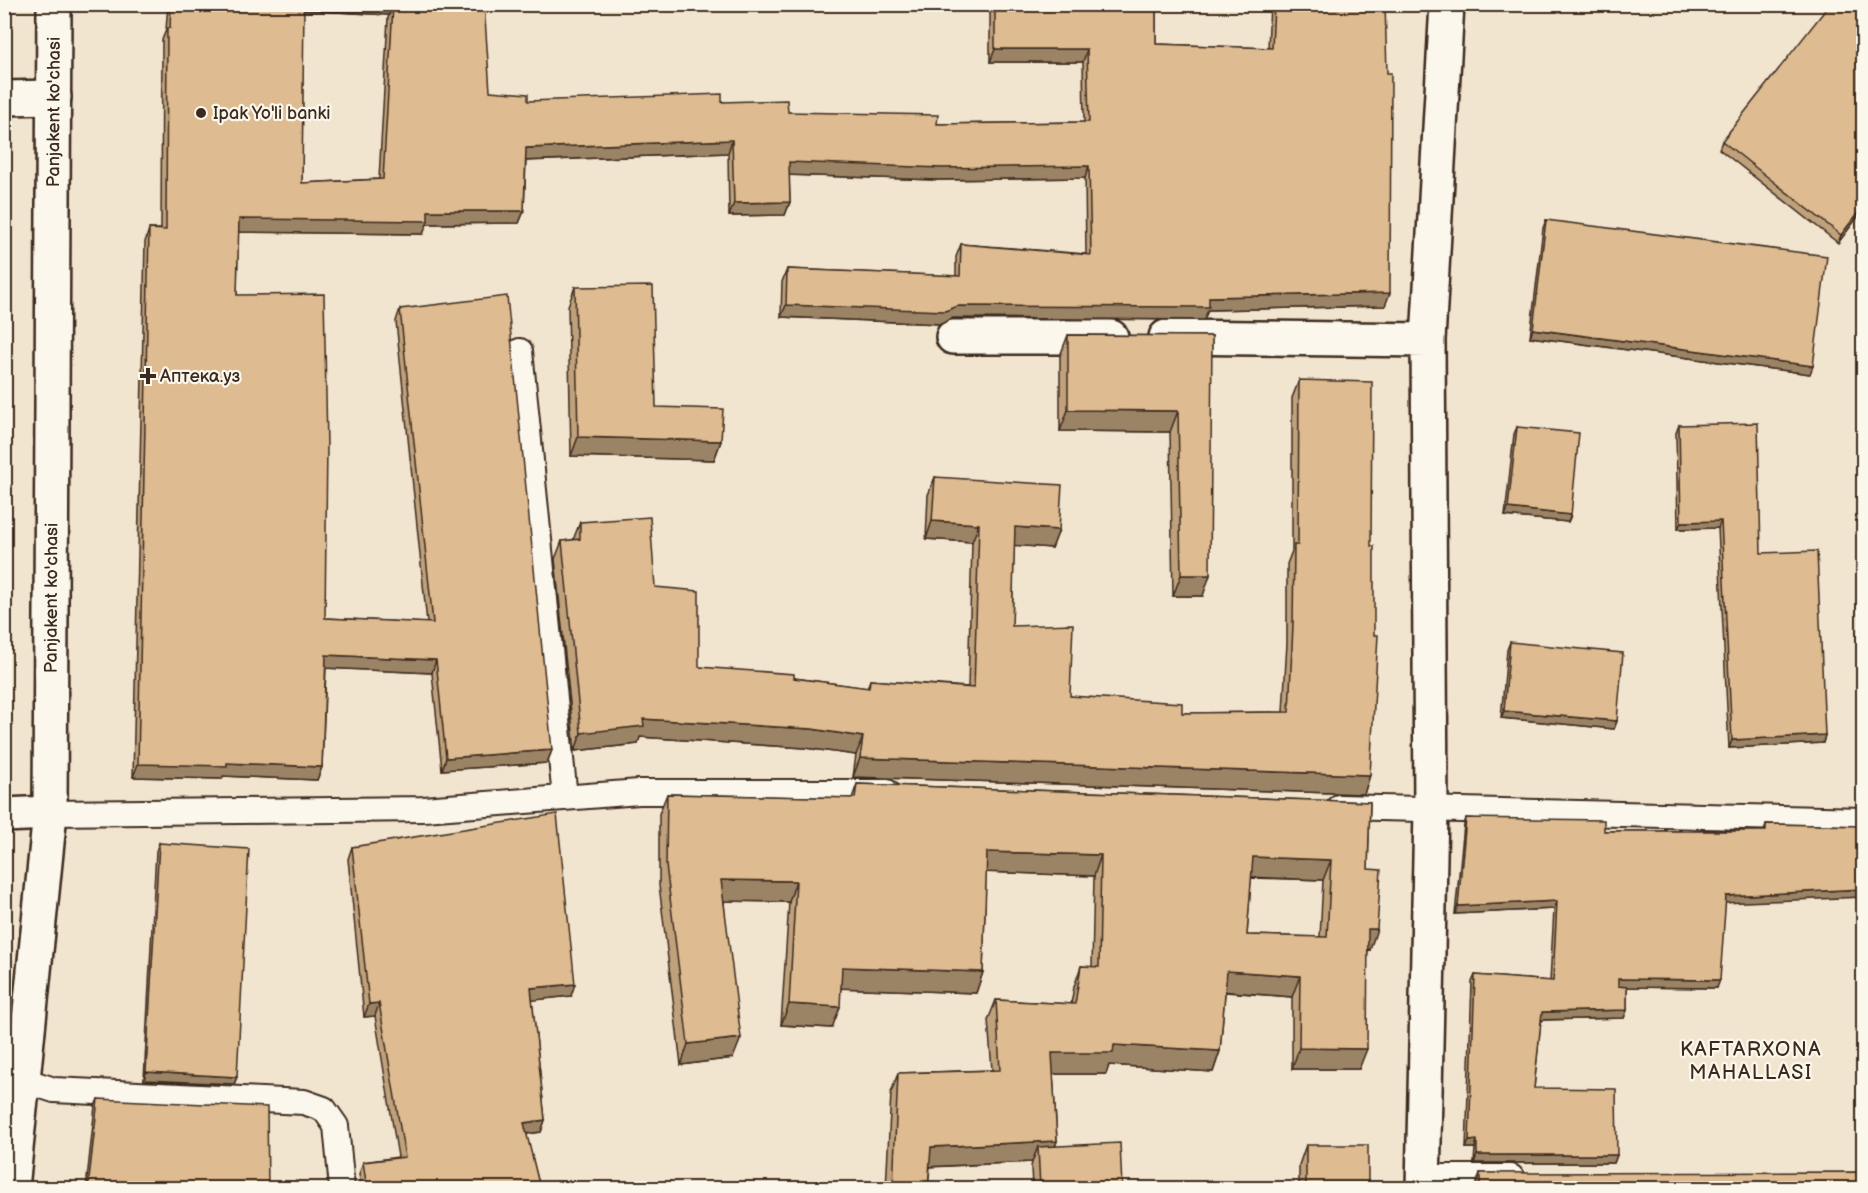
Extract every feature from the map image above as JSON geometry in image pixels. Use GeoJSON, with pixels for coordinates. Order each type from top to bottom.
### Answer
{"type":"FeatureCollection","features":[{"type":"Feature","properties":{"kind":"street","name":"Panjakent ko'chasi"},"geometry":{"type":"LineString","coordinates":[[12,1188],[14,1080],[50,813],[54,4]]}},
{"type":"Feature","properties":{"kind":"street"},"geometry":{"type":"LineString","coordinates":[[1423,1183],[1431,810],[1428,340],[1447,4]]}},
{"type":"Feature","properties":{"kind":"street"},"geometry":{"type":"LineString","coordinates":[[4,98],[54,97]]}},
{"type":"Feature","properties":{"kind":"street"},"geometry":{"type":"LineString","coordinates":[[953,337],[1428,340]]}},
{"type":"Feature","properties":{"kind":"street"},"geometry":{"type":"LineString","coordinates":[[4,815],[50,813]]}},
{"type":"Feature","properties":{"kind":"lane"},"geometry":{"type":"LineString","coordinates":[[520,351],[565,798]]}},
{"type":"Feature","properties":{"kind":"lane"},"geometry":{"type":"LineString","coordinates":[[50,813],[424,809],[639,792],[829,790],[911,793]]}},
{"type":"Feature","properties":{"kind":"lane"},"geometry":{"type":"LineString","coordinates":[[1313,806],[1863,820]]}},
{"type":"Feature","properties":{"kind":"lane"},"geometry":{"type":"LineString","coordinates":[[14,1080],[54,1090],[304,1102],[324,1109],[336,1126],[342,1188]]}},
{"type":"Feature","properties":{"kind":"lane"},"geometry":{"type":"LineString","coordinates":[[1423,1183],[1531,1177]]}},
{"type":"Feature","properties":{"kind":"building"},"geometry":{"type":"Polygon","coordinates":[[[171,4],[304,4],[302,183],[383,179],[393,5],[484,4],[490,91],[528,94],[528,101],[722,94],[722,102],[787,100],[788,112],[938,115],[937,124],[1089,122],[1087,49],[995,49],[995,4],[1156,4],[1156,44],[1272,48],[1274,4],[1385,4],[1387,73],[1391,73],[1390,293],[1209,297],[1209,307],[958,306],[945,311],[786,305],[787,269],[960,276],[961,244],[1091,255],[1089,166],[941,168],[789,162],[790,202],[734,203],[732,140],[526,148],[524,211],[428,211],[428,221],[239,219],[237,295],[324,294],[327,445],[325,618],[433,623],[400,309],[507,296],[552,750],[446,758],[436,660],[326,655],[322,767],[227,763],[227,766],[138,764],[149,229],[166,230],[167,28],[170,28],[171,4]]]}},
{"type":"Feature","properties":{"kind":"building"},"geometry":{"type":"Polygon","coordinates":[[[1830,4],[1863,4],[1863,206],[1841,235],[1722,141],[1830,4]]]}},
{"type":"Feature","properties":{"kind":"building"},"geometry":{"type":"Polygon","coordinates":[[[1546,220],[1827,256],[1813,366],[1533,329],[1546,220]]]}},
{"type":"Feature","properties":{"kind":"building"},"geometry":{"type":"Polygon","coordinates":[[[653,286],[656,407],[723,409],[721,441],[578,437],[575,287],[653,286]]]}},
{"type":"Feature","properties":{"kind":"building"},"geometry":{"type":"Polygon","coordinates":[[[1068,335],[1212,336],[1210,575],[1181,575],[1178,411],[1068,410],[1068,335]]]}},
{"type":"Feature","properties":{"kind":"building"},"geometry":{"type":"Polygon","coordinates":[[[1299,380],[1372,382],[1371,546],[1374,546],[1374,635],[1378,635],[1370,775],[860,758],[863,737],[812,729],[643,719],[644,726],[581,733],[562,541],[580,539],[580,522],[650,517],[655,587],[699,591],[699,667],[794,674],[794,678],[869,688],[870,680],[974,688],[979,524],[932,521],[935,477],[1062,485],[1059,530],[1015,527],[1012,626],[1073,624],[1070,696],[1182,703],[1182,713],[1289,712],[1294,545],[1298,545],[1299,380]]]}},
{"type":"Feature","properties":{"kind":"building"},"geometry":{"type":"Polygon","coordinates":[[[1758,423],[1761,553],[1817,551],[1825,735],[1732,740],[1721,521],[1681,522],[1679,425],[1758,423]]]}},
{"type":"Feature","properties":{"kind":"building"},"geometry":{"type":"Polygon","coordinates":[[[1517,427],[1579,433],[1571,515],[1508,508],[1517,427]]]}},
{"type":"Feature","properties":{"kind":"building"},"geometry":{"type":"Polygon","coordinates":[[[1510,642],[1623,653],[1617,721],[1504,711],[1510,642]]]}},
{"type":"Feature","properties":{"kind":"building"},"geometry":{"type":"Polygon","coordinates":[[[857,784],[1370,802],[1368,869],[1381,870],[1377,929],[1368,929],[1367,1049],[1299,1048],[1300,976],[1227,971],[1220,1051],[1114,1045],[1113,1053],[1052,1053],[1057,1141],[931,1147],[928,1188],[893,1188],[898,1073],[1000,1070],[996,1000],[1075,1004],[1081,966],[1099,967],[1101,855],[987,852],[983,972],[842,967],[840,1007],[789,1004],[796,881],[721,880],[741,1038],[688,1044],[666,865],[667,794],[855,798],[857,784]],[[1253,857],[1247,935],[1327,937],[1331,860],[1253,857]]]}},
{"type":"Feature","properties":{"kind":"building"},"geometry":{"type":"Polygon","coordinates":[[[557,814],[575,984],[531,988],[545,1120],[524,1123],[540,1188],[367,1188],[363,1162],[405,1157],[379,1003],[369,1004],[352,847],[557,814]]]}},
{"type":"Feature","properties":{"kind":"building"},"geometry":{"type":"Polygon","coordinates":[[[1466,818],[1604,820],[1604,831],[1766,831],[1766,824],[1863,826],[1863,889],[1726,896],[1720,980],[1618,979],[1618,986],[1627,987],[1627,1010],[1542,1012],[1534,1088],[1616,1089],[1617,1155],[1477,1155],[1477,1140],[1469,1141],[1475,975],[1553,981],[1557,901],[1458,906],[1466,818]]]}},
{"type":"Feature","properties":{"kind":"building"},"geometry":{"type":"Polygon","coordinates":[[[159,843],[249,849],[237,1077],[146,1072],[159,843]]]}},
{"type":"Feature","properties":{"kind":"building"},"geometry":{"type":"Polygon","coordinates":[[[98,1099],[267,1107],[268,1188],[88,1188],[98,1099]]]}},
{"type":"Feature","properties":{"kind":"building"},"geometry":{"type":"Polygon","coordinates":[[[1120,1143],[1122,1188],[1040,1188],[1038,1147],[1120,1143]]]}},
{"type":"Feature","properties":{"kind":"building"},"geometry":{"type":"Polygon","coordinates":[[[1306,1145],[1368,1145],[1368,1188],[1306,1188],[1306,1145]]]}},
{"type":"Feature","properties":{"kind":"building"},"geometry":{"type":"Polygon","coordinates":[[[1863,1172],[1863,1188],[1480,1188],[1480,1173],[1863,1172]]]}},
{"type":"Feature","properties":{"kind":"place","name":"Ipak Yo'li banki"},"geometry":{"type":"Point","coordinates":[201,113]}},
{"type":"Feature","properties":{"kind":"place","name":"Аптека.уз"},"geometry":{"type":"Point","coordinates":[148,376]}},
{"type":"Feature","properties":{"kind":"district","name":"KAFTARXONA MAHALLASI"},"geometry":{"type":"Point","coordinates":[1751,1060]}}]}
